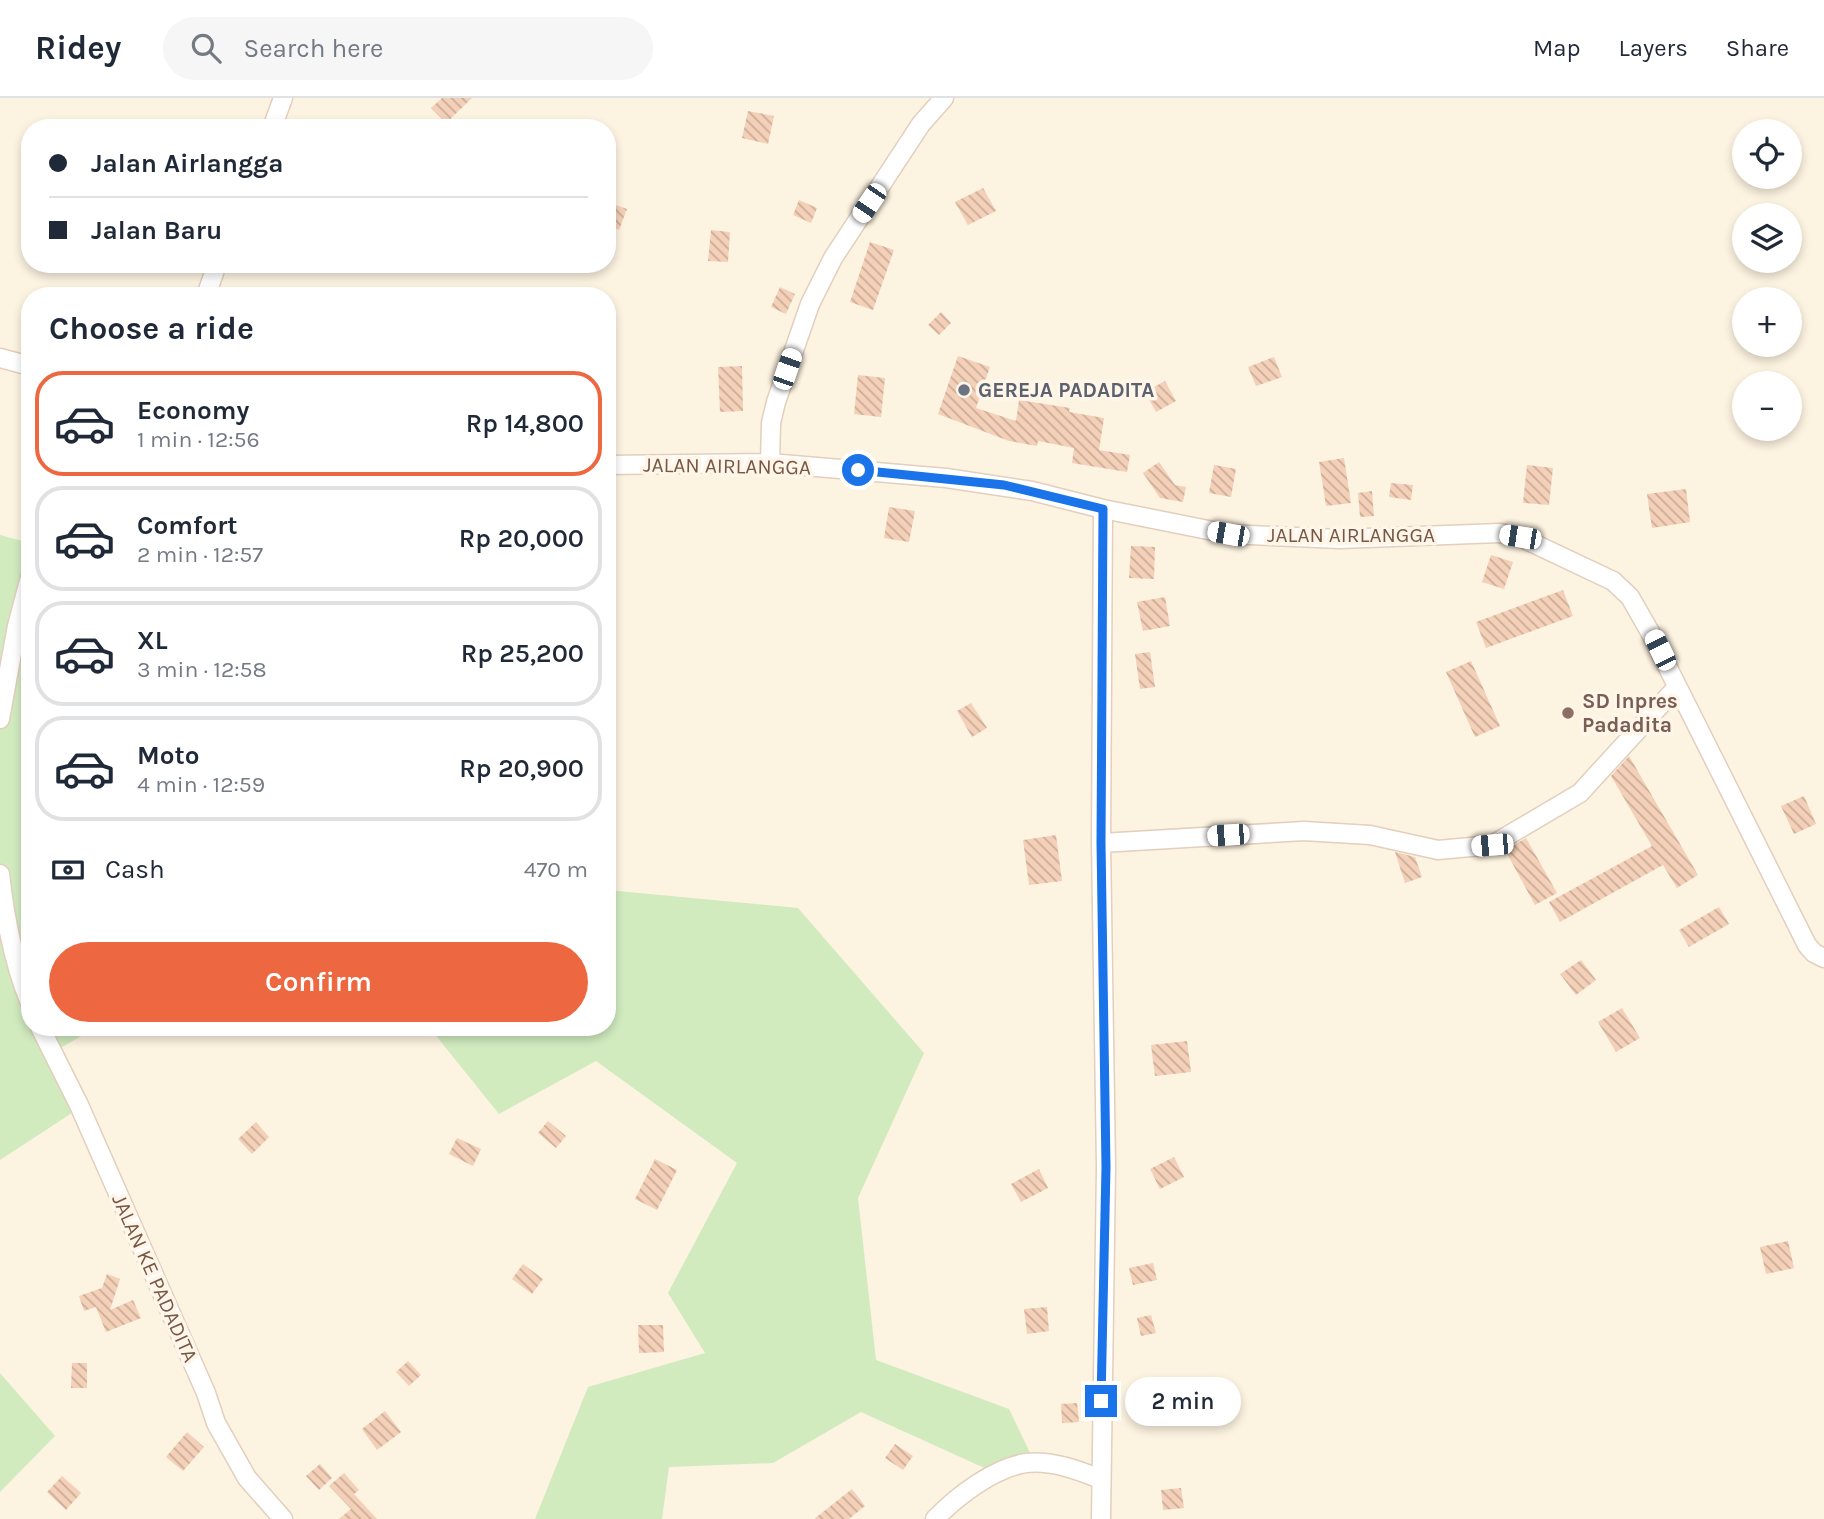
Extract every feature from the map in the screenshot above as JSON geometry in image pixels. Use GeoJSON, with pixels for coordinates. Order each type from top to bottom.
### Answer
{"type":"FeatureCollection","features":[{"type":"Feature","properties":{"kind":"street"},"geometry":{"type":"LineString","coordinates":[[275,119],[283,98]]}},
{"type":"Feature","properties":{"kind":"street"},"geometry":{"type":"LineString","coordinates":[[770,463],[771,424],[776,402],[810,304],[833,258],[921,124],[944,98]]}},
{"type":"Feature","properties":{"kind":"street"},"geometry":{"type":"LineString","coordinates":[[0,358],[21,364]]}},
{"type":"Feature","properties":{"kind":"street","name":"JALAN AIRLANGGA"},"geometry":{"type":"LineString","coordinates":[[616,465],[770,463],[946,478],[1004,485],[1103,509],[1228,534],[1340,539],[1482,533],[1520,537],[1613,581],[1630,597],[1807,946],[1824,958]]}},
{"type":"Feature","properties":{"kind":"street"},"geometry":{"type":"LineString","coordinates":[[1101,1519],[1106,1167],[1101,843],[1103,509]]}},
{"type":"Feature","properties":{"kind":"street"},"geometry":{"type":"LineString","coordinates":[[0,719],[21,614]]}},
{"type":"Feature","properties":{"kind":"street"},"geometry":{"type":"LineString","coordinates":[[1101,843],[1304,831],[1370,835],[1438,850],[1492,845],[1580,793],[1677,687]]}},
{"type":"Feature","properties":{"kind":"street"},"geometry":{"type":"LineString","coordinates":[[0,874],[13,954],[21,977]]}},
{"type":"Feature","properties":{"kind":"street","name":"JALAN KE PADADITA"},"geometry":{"type":"LineString","coordinates":[[44,1036],[79,1105],[206,1393],[216,1423],[247,1478],[283,1519]]}},
{"type":"Feature","properties":{"kind":"street"},"geometry":{"type":"LineString","coordinates":[[935,1519],[964,1495],[1001,1471],[1027,1463],[1076,1470],[1100,1479]]}},
{"type":"Feature","properties":{"kind":"green space"},"geometry":{"type":"Polygon","coordinates":[[[0,535],[21,541],[21,1036],[81,1036],[50,1054],[75,1111],[0,1160],[0,535]]]}},
{"type":"Feature","properties":{"kind":"green space"},"geometry":{"type":"Polygon","coordinates":[[[616,891],[798,908],[924,1053],[858,1198],[876,1360],[1009,1409],[1032,1457],[991,1471],[861,1412],[773,1463],[669,1467],[662,1519],[535,1519],[588,1387],[705,1353],[668,1293],[737,1163],[596,1061],[499,1114],[436,1036],[616,1036],[616,891]]]}},
{"type":"Feature","properties":{"kind":"green space"},"geometry":{"type":"Polygon","coordinates":[[[0,1373],[55,1436],[0,1492],[0,1373]]]}},
{"type":"Feature","properties":{"kind":"building"},"geometry":{"type":"Polygon","coordinates":[[[442,98],[472,98],[450,119],[442,119],[431,108],[442,98]]]}},
{"type":"Feature","properties":{"kind":"building"},"geometry":{"type":"Polygon","coordinates":[[[748,111],[774,116],[768,144],[742,138],[748,111]]]}},
{"type":"Feature","properties":{"kind":"building"},"geometry":{"type":"Polygon","coordinates":[[[983,188],[996,211],[968,225],[955,202],[983,188]]]}},
{"type":"Feature","properties":{"kind":"building"},"geometry":{"type":"Polygon","coordinates":[[[799,200],[817,208],[811,223],[793,215],[799,200]]]}},
{"type":"Feature","properties":{"kind":"building"},"geometry":{"type":"Polygon","coordinates":[[[616,205],[627,209],[619,230],[616,229],[616,205]]]}},
{"type":"Feature","properties":{"kind":"building"},"geometry":{"type":"Polygon","coordinates":[[[711,230],[730,232],[728,262],[708,261],[711,230]]]}},
{"type":"Feature","properties":{"kind":"building"},"geometry":{"type":"Polygon","coordinates":[[[870,242],[894,250],[873,310],[850,302],[870,242]]]}},
{"type":"Feature","properties":{"kind":"building"},"geometry":{"type":"Polygon","coordinates":[[[780,287],[795,294],[786,314],[771,307],[780,287]]]}},
{"type":"Feature","properties":{"kind":"building"},"geometry":{"type":"Polygon","coordinates":[[[941,312],[951,323],[939,335],[928,325],[941,312]]]}},
{"type":"Feature","properties":{"kind":"building"},"geometry":{"type":"Polygon","coordinates":[[[958,356],[990,367],[976,408],[1016,421],[1019,400],[1070,408],[1069,412],[1104,418],[1099,450],[1130,455],[1127,472],[1072,463],[1074,448],[1038,441],[1037,446],[1009,441],[938,414],[958,356]]]}},
{"type":"Feature","properties":{"kind":"building"},"geometry":{"type":"Polygon","coordinates":[[[1274,357],[1282,377],[1256,386],[1248,367],[1274,357]]]}},
{"type":"Feature","properties":{"kind":"building"},"geometry":{"type":"Polygon","coordinates":[[[742,366],[743,411],[720,412],[718,367],[742,366]]]}},
{"type":"Feature","properties":{"kind":"building"},"geometry":{"type":"Polygon","coordinates":[[[858,375],[885,378],[881,417],[854,414],[858,375]]]}},
{"type":"Feature","properties":{"kind":"building"},"geometry":{"type":"Polygon","coordinates":[[[1165,381],[1176,401],[1156,412],[1145,392],[1165,381]]]}},
{"type":"Feature","properties":{"kind":"building"},"geometry":{"type":"Polygon","coordinates":[[[1344,458],[1351,503],[1326,506],[1319,462],[1344,458]]]}},
{"type":"Feature","properties":{"kind":"building"},"geometry":{"type":"Polygon","coordinates":[[[1159,462],[1175,485],[1186,487],[1183,502],[1160,498],[1143,473],[1159,462]]]}},
{"type":"Feature","properties":{"kind":"building"},"geometry":{"type":"Polygon","coordinates":[[[1214,465],[1236,469],[1231,497],[1209,493],[1214,465]]]}},
{"type":"Feature","properties":{"kind":"building"},"geometry":{"type":"Polygon","coordinates":[[[1527,465],[1553,468],[1549,505],[1523,503],[1527,465]]]}},
{"type":"Feature","properties":{"kind":"building"},"geometry":{"type":"Polygon","coordinates":[[[1391,483],[1413,485],[1411,500],[1389,497],[1391,483]]]}},
{"type":"Feature","properties":{"kind":"building"},"geometry":{"type":"Polygon","coordinates":[[[1686,489],[1690,522],[1652,528],[1647,494],[1686,489]]]}},
{"type":"Feature","properties":{"kind":"building"},"geometry":{"type":"Polygon","coordinates":[[[1372,491],[1374,516],[1360,517],[1358,493],[1372,491]]]}},
{"type":"Feature","properties":{"kind":"building"},"geometry":{"type":"Polygon","coordinates":[[[889,507],[915,511],[909,542],[884,538],[889,507]]]}},
{"type":"Feature","properties":{"kind":"building"},"geometry":{"type":"Polygon","coordinates":[[[1131,546],[1155,547],[1154,579],[1129,578],[1131,546]]]}},
{"type":"Feature","properties":{"kind":"building"},"geometry":{"type":"Polygon","coordinates":[[[1491,555],[1513,562],[1504,589],[1482,582],[1491,555]]]}},
{"type":"Feature","properties":{"kind":"building"},"geometry":{"type":"Polygon","coordinates":[[[1563,590],[1573,616],[1486,648],[1476,622],[1563,590]]]}},
{"type":"Feature","properties":{"kind":"building"},"geometry":{"type":"Polygon","coordinates":[[[1165,597],[1170,626],[1143,631],[1137,602],[1165,597]]]}},
{"type":"Feature","properties":{"kind":"building"},"geometry":{"type":"Polygon","coordinates":[[[1150,652],[1155,687],[1140,689],[1135,654],[1150,652]]]}},
{"type":"Feature","properties":{"kind":"building"},"geometry":{"type":"Polygon","coordinates":[[[1471,661],[1500,726],[1475,737],[1446,672],[1471,661]]]}},
{"type":"Feature","properties":{"kind":"building"},"geometry":{"type":"Polygon","coordinates":[[[971,703],[987,728],[972,737],[957,711],[971,703]]]}},
{"type":"Feature","properties":{"kind":"building"},"geometry":{"type":"Polygon","coordinates":[[[1629,756],[1698,875],[1677,888],[1663,865],[1560,922],[1549,902],[1652,846],[1611,776],[1629,756]]]}},
{"type":"Feature","properties":{"kind":"building"},"geometry":{"type":"Polygon","coordinates":[[[1804,796],[1816,824],[1794,834],[1781,806],[1804,796]]]}},
{"type":"Feature","properties":{"kind":"building"},"geometry":{"type":"Polygon","coordinates":[[[1056,835],[1062,881],[1029,885],[1023,840],[1056,835]]]}},
{"type":"Feature","properties":{"kind":"building"},"geometry":{"type":"Polygon","coordinates":[[[1526,838],[1557,893],[1535,905],[1505,850],[1526,838]]]}},
{"type":"Feature","properties":{"kind":"building"},"geometry":{"type":"Polygon","coordinates":[[[1395,852],[1415,857],[1422,877],[1405,883],[1395,852]]]}},
{"type":"Feature","properties":{"kind":"building"},"geometry":{"type":"Polygon","coordinates":[[[1719,907],[1729,924],[1689,947],[1679,930],[1719,907]]]}},
{"type":"Feature","properties":{"kind":"building"},"geometry":{"type":"Polygon","coordinates":[[[1581,960],[1596,980],[1576,995],[1560,974],[1581,960]]]}},
{"type":"Feature","properties":{"kind":"building"},"geometry":{"type":"Polygon","coordinates":[[[1622,1008],[1640,1038],[1616,1052],[1598,1022],[1622,1008]]]}},
{"type":"Feature","properties":{"kind":"building"},"geometry":{"type":"Polygon","coordinates":[[[1187,1041],[1191,1072],[1155,1076],[1151,1045],[1187,1041]]]}},
{"type":"Feature","properties":{"kind":"building"},"geometry":{"type":"Polygon","coordinates":[[[548,1121],[566,1136],[556,1148],[538,1133],[548,1121]]]}},
{"type":"Feature","properties":{"kind":"building"},"geometry":{"type":"Polygon","coordinates":[[[256,1122],[269,1137],[252,1154],[238,1139],[256,1122]]]}},
{"type":"Feature","properties":{"kind":"building"},"geometry":{"type":"Polygon","coordinates":[[[457,1138],[481,1149],[473,1166],[449,1154],[457,1138]]]}},
{"type":"Feature","properties":{"kind":"building"},"geometry":{"type":"Polygon","coordinates":[[[1174,1157],[1184,1177],[1160,1189],[1150,1169],[1174,1157]]]}},
{"type":"Feature","properties":{"kind":"building"},"geometry":{"type":"Polygon","coordinates":[[[655,1159],[677,1170],[657,1210],[635,1199],[655,1159]]]}},
{"type":"Feature","properties":{"kind":"building"},"geometry":{"type":"Polygon","coordinates":[[[1039,1169],[1048,1188],[1021,1202],[1011,1184],[1039,1169]]]}},
{"type":"Feature","properties":{"kind":"building"},"geometry":{"type":"Polygon","coordinates":[[[1788,1241],[1794,1268],[1766,1274],[1760,1247],[1788,1241]]]}},
{"type":"Feature","properties":{"kind":"building"},"geometry":{"type":"Polygon","coordinates":[[[1153,1263],[1157,1280],[1133,1285],[1129,1268],[1153,1263]]]}},
{"type":"Feature","properties":{"kind":"building"},"geometry":{"type":"Polygon","coordinates":[[[523,1264],[543,1279],[532,1294],[512,1279],[523,1264]]]}},
{"type":"Feature","properties":{"kind":"building"},"geometry":{"type":"Polygon","coordinates":[[[107,1274],[120,1279],[110,1310],[133,1300],[141,1318],[106,1332],[96,1307],[84,1311],[79,1296],[102,1288],[107,1274]]]}},
{"type":"Feature","properties":{"kind":"building"},"geometry":{"type":"Polygon","coordinates":[[[1047,1307],[1049,1331],[1027,1334],[1024,1309],[1047,1307]]]}},
{"type":"Feature","properties":{"kind":"building"},"geometry":{"type":"Polygon","coordinates":[[[1151,1315],[1156,1333],[1141,1336],[1137,1318],[1151,1315]]]}},
{"type":"Feature","properties":{"kind":"building"},"geometry":{"type":"Polygon","coordinates":[[[638,1325],[663,1325],[664,1352],[639,1353],[638,1325]]]}},
{"type":"Feature","properties":{"kind":"building"},"geometry":{"type":"Polygon","coordinates":[[[408,1361],[421,1375],[409,1386],[396,1372],[408,1361]]]}},
{"type":"Feature","properties":{"kind":"building"},"geometry":{"type":"Polygon","coordinates":[[[72,1363],[87,1363],[87,1388],[71,1388],[72,1363]]]}},
{"type":"Feature","properties":{"kind":"building"},"geometry":{"type":"Polygon","coordinates":[[[1077,1403],[1079,1422],[1062,1423],[1061,1404],[1077,1403]]]}},
{"type":"Feature","properties":{"kind":"building"},"geometry":{"type":"Polygon","coordinates":[[[385,1411],[401,1432],[377,1450],[362,1429],[385,1411]]]}},
{"type":"Feature","properties":{"kind":"building"},"geometry":{"type":"Polygon","coordinates":[[[187,1432],[204,1447],[183,1471],[166,1457],[187,1432]]]}},
{"type":"Feature","properties":{"kind":"building"},"geometry":{"type":"Polygon","coordinates":[[[895,1444],[913,1456],[903,1470],[885,1458],[895,1444]]]}},
{"type":"Feature","properties":{"kind":"building"},"geometry":{"type":"Polygon","coordinates":[[[320,1464],[332,1478],[319,1490],[306,1476],[320,1464]]]}},
{"type":"Feature","properties":{"kind":"building"},"geometry":{"type":"Polygon","coordinates":[[[344,1473],[359,1490],[354,1494],[377,1519],[339,1519],[351,1509],[329,1486],[344,1473]]]}},
{"type":"Feature","properties":{"kind":"building"},"geometry":{"type":"Polygon","coordinates":[[[62,1476],[81,1493],[66,1510],[47,1492],[62,1476]]]}},
{"type":"Feature","properties":{"kind":"building"},"geometry":{"type":"Polygon","coordinates":[[[1181,1488],[1184,1508],[1163,1510],[1161,1490],[1181,1488]]]}},
{"type":"Feature","properties":{"kind":"building"},"geometry":{"type":"Polygon","coordinates":[[[852,1489],[865,1506],[849,1519],[814,1519],[852,1489]]]}},
{"type":"Feature","properties":{"kind":"place","name":"GEREJA PADADITA"},"geometry":{"type":"Point","coordinates":[964,390]}},
{"type":"Feature","properties":{"kind":"place","name":"SD Inpres Padadita"},"geometry":{"type":"Point","coordinates":[1568,713]}},
{"type":"Feature","properties":{"kind":"route"},"geometry":{"type":"LineString","coordinates":[[858,470],[1004,485],[1103,509],[1101,843],[1106,1167],[1101,1401]]}}]}
